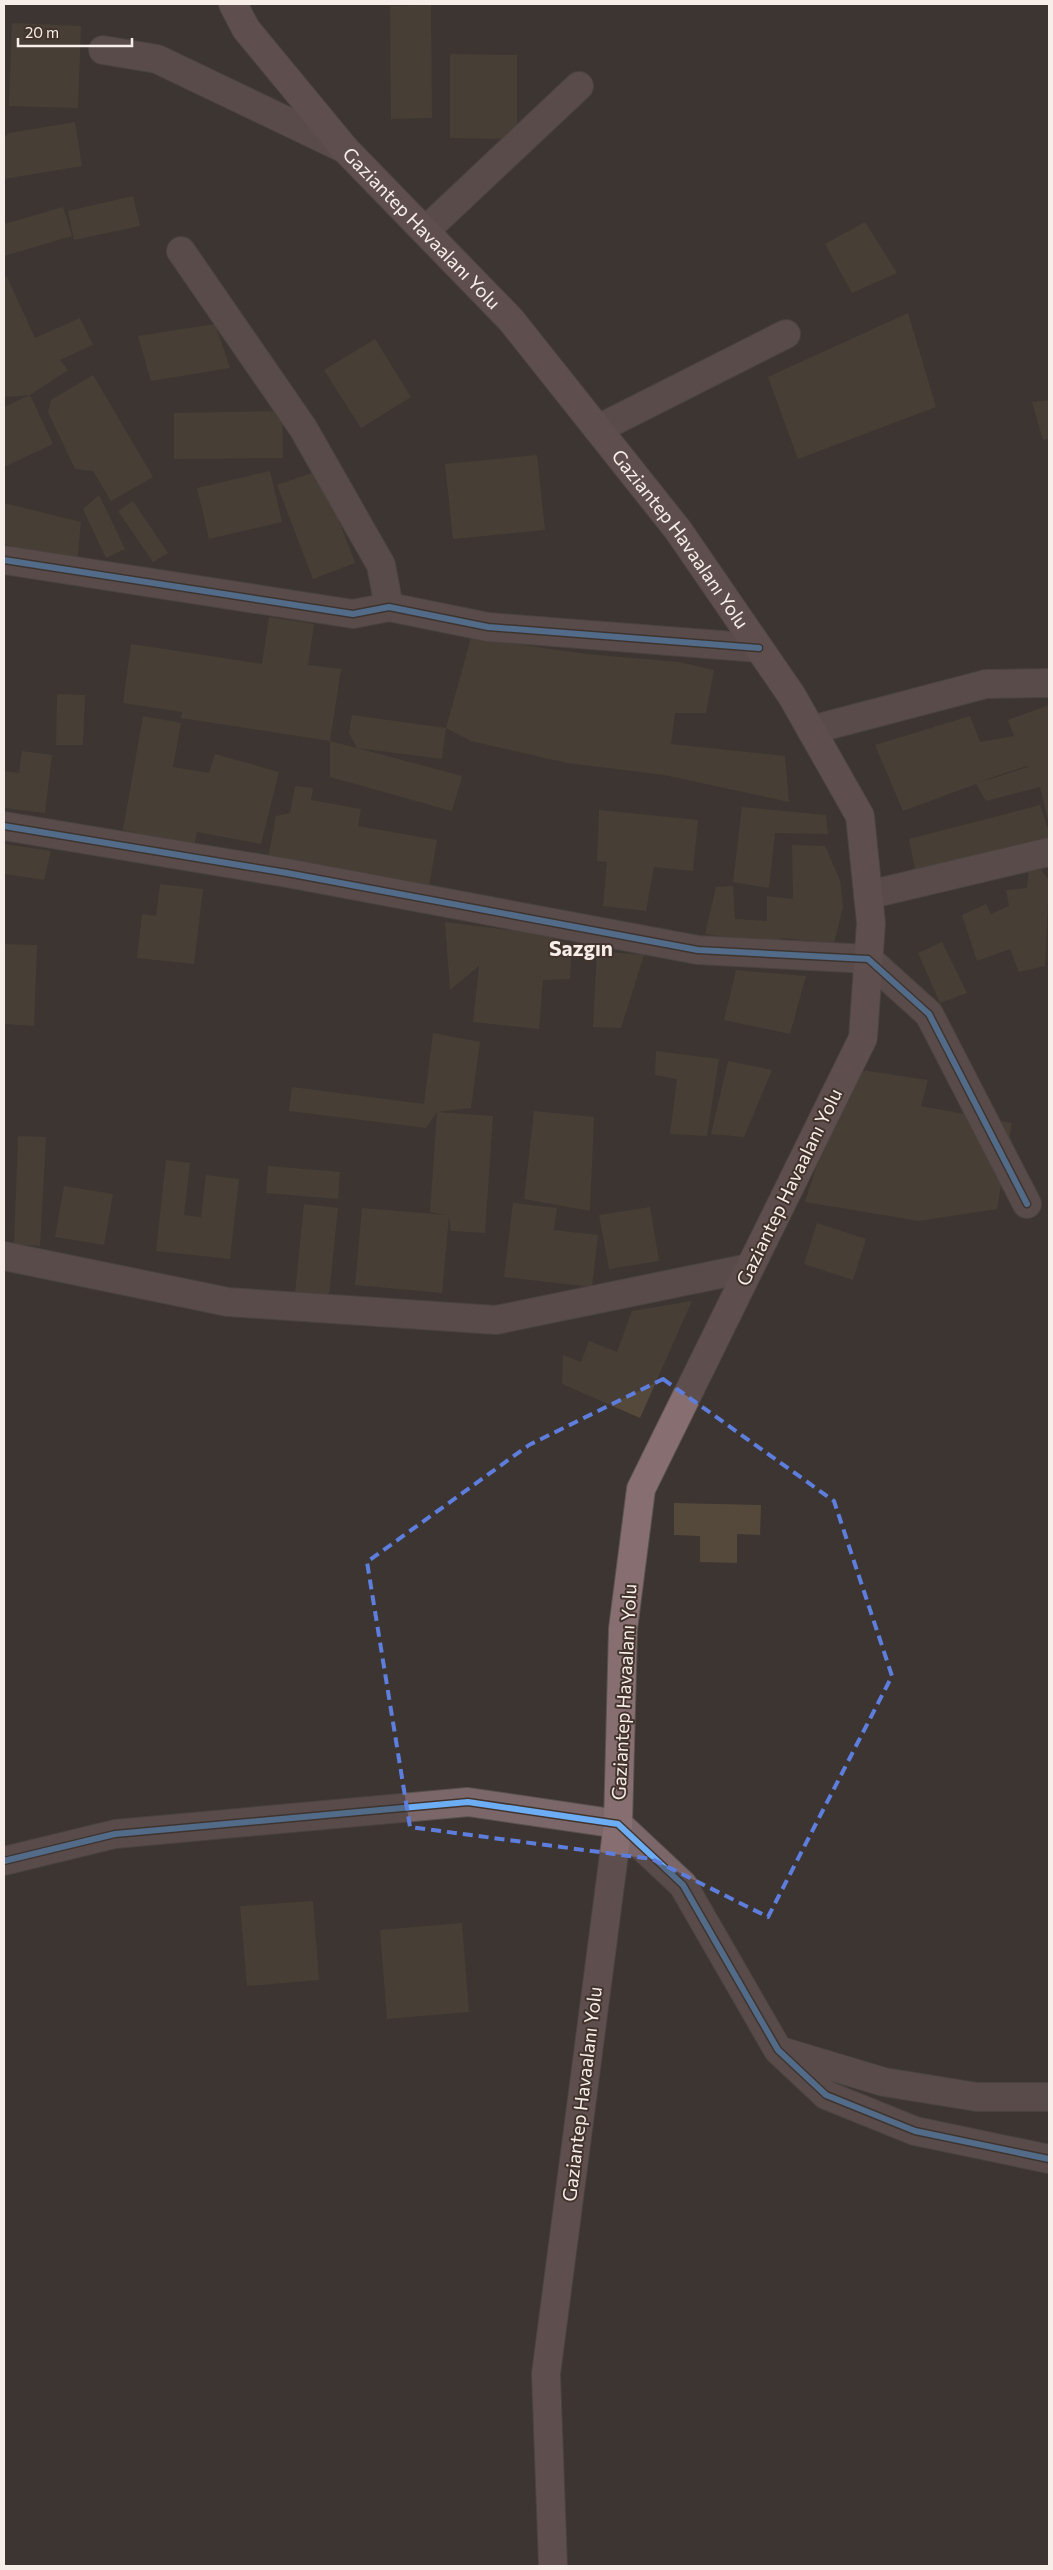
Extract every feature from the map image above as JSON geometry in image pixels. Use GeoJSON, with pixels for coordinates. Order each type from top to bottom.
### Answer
{"type":"FeatureCollection","features":[{"type":"Feature","properties":{"kind":"main road","name":"Gaziantep Havaalanı Yolu"},"geometry":{"type":"LineString","coordinates":[[233,4],[246,29],[345,149],[511,320],[678,530],[792,696],[860,816],[871,923],[862,1038],[640,1489],[624,1629],[618,1824],[546,2374],[553,2566]]}},
{"type":"Feature","properties":{"kind":"street"},"geometry":{"type":"LineString","coordinates":[[103,50],[157,59],[345,149]]}},
{"type":"Feature","properties":{"kind":"street"},"geometry":{"type":"LineString","coordinates":[[425,231],[579,86]]}},
{"type":"Feature","properties":{"kind":"street"},"geometry":{"type":"LineString","coordinates":[[181,251],[308,437],[382,565],[389,607]]}},
{"type":"Feature","properties":{"kind":"street"},"geometry":{"type":"LineString","coordinates":[[598,429],[786,334]]}},
{"type":"Feature","properties":{"kind":"street"},"geometry":{"type":"LineString","coordinates":[[4,560],[353,614],[389,607],[488,627],[759,648]]}},
{"type":"Feature","properties":{"kind":"street"},"geometry":{"type":"LineString","coordinates":[[811,730],[986,684],[1049,683]]}},
{"type":"Feature","properties":{"kind":"street"},"geometry":{"type":"LineString","coordinates":[[4,826],[287,873],[698,950],[868,959],[929,1014],[1027,1204]]}},
{"type":"Feature","properties":{"kind":"street"},"geometry":{"type":"LineString","coordinates":[[868,895],[1049,852]]}},
{"type":"Feature","properties":{"kind":"street"},"geometry":{"type":"LineString","coordinates":[[4,1256],[228,1302],[496,1320],[750,1268]]}},
{"type":"Feature","properties":{"kind":"street"},"geometry":{"type":"LineString","coordinates":[[4,1861],[115,1834],[468,1802],[618,1824],[683,1885],[778,2050],[826,2095],[915,2131],[1049,2159]]}},
{"type":"Feature","properties":{"kind":"street"},"geometry":{"type":"LineString","coordinates":[[778,2050],[884,2082],[977,2097],[1049,2097]]}},
{"type":"Feature","properties":{"kind":"highlighted area"},"geometry":{"type":"Polygon","coordinates":[[[663,1379],[834,1501],[892,1676],[768,1917],[652,1859],[410,1827],[367,1562],[529,1445],[663,1379]]]}},
{"type":"Feature","properties":{"kind":"building"},"geometry":{"type":"Polygon","coordinates":[[[431,5],[432,118],[391,119],[390,6],[431,5]]]}},
{"type":"Feature","properties":{"kind":"building"},"geometry":{"type":"Polygon","coordinates":[[[12,23],[81,26],[78,108],[9,106],[12,23]]]}},
{"type":"Feature","properties":{"kind":"building"},"geometry":{"type":"Polygon","coordinates":[[[450,54],[517,55],[517,139],[450,138],[450,54]]]}},
{"type":"Feature","properties":{"kind":"building"},"geometry":{"type":"Polygon","coordinates":[[[75,122],[82,166],[4,179],[4,138],[9,133],[75,122]]]}},
{"type":"Feature","properties":{"kind":"building"},"geometry":{"type":"Polygon","coordinates":[[[133,196],[140,226],[74,240],[68,211],[133,196]]]}},
{"type":"Feature","properties":{"kind":"building"},"geometry":{"type":"Polygon","coordinates":[[[63,207],[72,236],[4,256],[4,224],[63,207]]]}},
{"type":"Feature","properties":{"kind":"building"},"geometry":{"type":"Polygon","coordinates":[[[865,222],[897,273],[852,293],[825,244],[865,222]]]}},
{"type":"Feature","properties":{"kind":"building"},"geometry":{"type":"Polygon","coordinates":[[[7,277],[35,338],[80,318],[93,345],[60,360],[68,370],[30,395],[4,397],[4,278],[7,277]]]}},
{"type":"Feature","properties":{"kind":"building"},"geometry":{"type":"Polygon","coordinates":[[[908,313],[936,407],[798,459],[768,377],[908,313]]]}},
{"type":"Feature","properties":{"kind":"building"},"geometry":{"type":"Polygon","coordinates":[[[215,324],[230,368],[151,381],[138,336],[215,324]]]}},
{"type":"Feature","properties":{"kind":"building"},"geometry":{"type":"Polygon","coordinates":[[[375,339],[411,397],[361,428],[324,370],[375,339]]]}},
{"type":"Feature","properties":{"kind":"building"},"geometry":{"type":"Polygon","coordinates":[[[93,375],[153,477],[111,501],[93,471],[75,469],[48,412],[51,400],[93,375]]]}},
{"type":"Feature","properties":{"kind":"building"},"geometry":{"type":"Polygon","coordinates":[[[30,395],[53,444],[4,467],[4,407],[30,395]]]}},
{"type":"Feature","properties":{"kind":"building"},"geometry":{"type":"Polygon","coordinates":[[[1049,400],[1049,439],[1043,440],[1032,402],[1049,400]]]}},
{"type":"Feature","properties":{"kind":"building"},"geometry":{"type":"Polygon","coordinates":[[[282,411],[283,458],[174,459],[174,413],[282,411]]]}},
{"type":"Feature","properties":{"kind":"building"},"geometry":{"type":"Polygon","coordinates":[[[537,455],[545,530],[453,539],[445,464],[537,455]]]}},
{"type":"Feature","properties":{"kind":"building"},"geometry":{"type":"Polygon","coordinates":[[[320,470],[355,563],[313,579],[277,485],[320,470]]]}},
{"type":"Feature","properties":{"kind":"building"},"geometry":{"type":"Polygon","coordinates":[[[270,471],[282,522],[209,539],[197,488],[270,471]]]}},
{"type":"Feature","properties":{"kind":"building"},"geometry":{"type":"Polygon","coordinates":[[[99,495],[125,549],[106,558],[83,509],[99,495]]]}},
{"type":"Feature","properties":{"kind":"building"},"geometry":{"type":"Polygon","coordinates":[[[133,501],[168,553],[153,562],[118,511],[133,501]]]}},
{"type":"Feature","properties":{"kind":"building"},"geometry":{"type":"Polygon","coordinates":[[[4,503],[81,522],[77,563],[4,544],[4,503]]]}},
{"type":"Feature","properties":{"kind":"building"},"geometry":{"type":"Polygon","coordinates":[[[269,617],[314,624],[308,665],[341,669],[330,741],[181,718],[182,712],[123,703],[131,644],[262,664],[269,617]]]}},
{"type":"Feature","properties":{"kind":"building"},"geometry":{"type":"Polygon","coordinates":[[[471,638],[587,654],[679,662],[714,670],[706,713],[675,713],[671,744],[785,756],[789,802],[664,775],[567,763],[471,741],[446,728],[471,638]]]}},
{"type":"Feature","properties":{"kind":"building"},"geometry":{"type":"Polygon","coordinates":[[[57,694],[85,695],[83,745],[56,745],[57,694]]]}},
{"type":"Feature","properties":{"kind":"building"},"geometry":{"type":"Polygon","coordinates":[[[1049,705],[1049,824],[1040,787],[986,801],[976,784],[903,811],[875,745],[970,716],[980,742],[1014,736],[1008,720],[1049,705]],[[1027,766],[981,782],[1028,767],[1027,766]]]}},
{"type":"Feature","properties":{"kind":"building"},"geometry":{"type":"Polygon","coordinates":[[[352,715],[446,728],[442,759],[357,748],[349,733],[352,715]]]}},
{"type":"Feature","properties":{"kind":"building"},"geometry":{"type":"Polygon","coordinates":[[[143,716],[181,723],[173,767],[209,773],[215,754],[279,772],[261,844],[197,832],[194,846],[123,830],[143,716]]]}},
{"type":"Feature","properties":{"kind":"building"},"geometry":{"type":"Polygon","coordinates":[[[330,741],[462,776],[452,811],[330,777],[330,741]]]}},
{"type":"Feature","properties":{"kind":"building"},"geometry":{"type":"Polygon","coordinates":[[[22,751],[52,755],[45,813],[4,808],[4,771],[19,773],[22,751]]]}},
{"type":"Feature","properties":{"kind":"building"},"geometry":{"type":"Polygon","coordinates":[[[295,786],[313,788],[311,800],[361,809],[358,826],[437,840],[429,886],[268,858],[276,816],[290,813],[295,786]]]}},
{"type":"Feature","properties":{"kind":"building"},"geometry":{"type":"Polygon","coordinates":[[[1040,805],[1049,831],[1049,839],[916,874],[909,839],[1040,805]]]}},
{"type":"Feature","properties":{"kind":"building"},"geometry":{"type":"Polygon","coordinates":[[[742,807],[826,815],[828,834],[775,833],[769,888],[733,882],[742,807]]]}},
{"type":"Feature","properties":{"kind":"building"},"geometry":{"type":"Polygon","coordinates":[[[599,810],[698,820],[693,871],[654,867],[646,911],[603,906],[607,862],[597,861],[599,810]]]}},
{"type":"Feature","properties":{"kind":"building"},"geometry":{"type":"Polygon","coordinates":[[[4,844],[51,851],[44,880],[4,874],[4,844]]]}},
{"type":"Feature","properties":{"kind":"building"},"geometry":{"type":"Polygon","coordinates":[[[792,845],[825,846],[840,880],[843,907],[834,943],[781,938],[778,944],[705,934],[716,887],[733,886],[735,919],[767,921],[767,896],[793,899],[792,845]]]}},
{"type":"Feature","properties":{"kind":"building"},"geometry":{"type":"Polygon","coordinates":[[[1029,870],[1041,870],[1049,880],[1045,966],[1019,972],[1010,949],[977,961],[962,915],[986,904],[991,914],[1009,906],[1006,890],[1027,888],[1029,870]]]}},
{"type":"Feature","properties":{"kind":"building"},"geometry":{"type":"Polygon","coordinates":[[[160,884],[203,889],[194,964],[137,958],[142,914],[156,916],[160,884]]]}},
{"type":"Feature","properties":{"kind":"building"},"geometry":{"type":"Polygon","coordinates":[[[445,922],[549,935],[572,946],[570,979],[543,980],[539,1029],[473,1022],[479,966],[450,990],[445,922]]]}},
{"type":"Feature","properties":{"kind":"building"},"geometry":{"type":"Polygon","coordinates":[[[942,942],[967,993],[940,1003],[918,953],[942,942]]]}},
{"type":"Feature","properties":{"kind":"building"},"geometry":{"type":"Polygon","coordinates":[[[4,944],[37,945],[34,1026],[4,1024],[4,944]]]}},
{"type":"Feature","properties":{"kind":"building"},"geometry":{"type":"Polygon","coordinates":[[[597,951],[644,955],[621,1028],[593,1027],[597,951]]]}},
{"type":"Feature","properties":{"kind":"building"},"geometry":{"type":"Polygon","coordinates":[[[736,970],[806,976],[790,1034],[724,1020],[736,970]]]}},
{"type":"Feature","properties":{"kind":"building"},"geometry":{"type":"Polygon","coordinates":[[[433,1033],[480,1042],[471,1108],[437,1112],[426,1128],[289,1111],[292,1087],[424,1104],[433,1033]]]}},
{"type":"Feature","properties":{"kind":"building"},"geometry":{"type":"Polygon","coordinates":[[[656,1051],[719,1059],[707,1136],[670,1134],[677,1079],[655,1075],[656,1051]]]}},
{"type":"Feature","properties":{"kind":"building"},"geometry":{"type":"Polygon","coordinates":[[[728,1061],[772,1070],[744,1137],[711,1134],[728,1061]]]}},
{"type":"Feature","properties":{"kind":"building"},"geometry":{"type":"Polygon","coordinates":[[[848,1068],[928,1080],[921,1106],[1012,1123],[997,1209],[919,1221],[805,1202],[848,1068]]]}},
{"type":"Feature","properties":{"kind":"building"},"geometry":{"type":"Polygon","coordinates":[[[534,1111],[594,1117],[590,1211],[524,1199],[534,1111]]]}},
{"type":"Feature","properties":{"kind":"building"},"geometry":{"type":"Polygon","coordinates":[[[437,1112],[493,1116],[485,1233],[451,1231],[449,1216],[442,1293],[355,1285],[362,1208],[447,1215],[430,1212],[437,1112]]]}},
{"type":"Feature","properties":{"kind":"building"},"geometry":{"type":"Polygon","coordinates":[[[18,1136],[46,1137],[40,1246],[14,1244],[18,1136]]]}},
{"type":"Feature","properties":{"kind":"building"},"geometry":{"type":"Polygon","coordinates":[[[166,1160],[190,1163],[184,1215],[201,1217],[206,1175],[239,1179],[230,1259],[156,1251],[166,1160]]]}},
{"type":"Feature","properties":{"kind":"building"},"geometry":{"type":"Polygon","coordinates":[[[268,1166],[340,1172],[338,1199],[266,1193],[268,1166]]]}},
{"type":"Feature","properties":{"kind":"building"},"geometry":{"type":"Polygon","coordinates":[[[64,1186],[113,1194],[104,1245],[55,1237],[64,1186]]]}},
{"type":"Feature","properties":{"kind":"building"},"geometry":{"type":"Polygon","coordinates":[[[513,1203],[557,1208],[554,1230],[598,1235],[592,1287],[504,1277],[513,1203]]]}},
{"type":"Feature","properties":{"kind":"building"},"geometry":{"type":"Polygon","coordinates":[[[304,1204],[338,1208],[329,1296],[295,1293],[304,1204]]]}},
{"type":"Feature","properties":{"kind":"building"},"geometry":{"type":"Polygon","coordinates":[[[650,1207],[659,1261],[609,1269],[599,1215],[650,1207]]]}},
{"type":"Feature","properties":{"kind":"building"},"geometry":{"type":"Polygon","coordinates":[[[817,1223],[866,1239],[853,1280],[804,1264],[817,1223]]]}},
{"type":"Feature","properties":{"kind":"building"},"geometry":{"type":"Polygon","coordinates":[[[692,1301],[640,1418],[562,1384],[563,1355],[581,1362],[589,1341],[617,1352],[632,1311],[692,1301]]]}},
{"type":"Feature","properties":{"kind":"building"},"geometry":{"type":"Polygon","coordinates":[[[674,1503],[761,1505],[760,1535],[737,1534],[737,1563],[700,1562],[700,1536],[674,1535],[674,1503]]]}},
{"type":"Feature","properties":{"kind":"building"},"geometry":{"type":"Polygon","coordinates":[[[313,1901],[319,1980],[247,1986],[240,1906],[313,1901]]]}},
{"type":"Feature","properties":{"kind":"building"},"geometry":{"type":"Polygon","coordinates":[[[462,1923],[469,2012],[387,2019],[380,1930],[462,1923]]]}},
{"type":"Feature","properties":{"kind":"cycle path"},"geometry":{"type":"LineString","coordinates":[[4,560],[353,614],[389,607],[488,627],[759,648]]}},
{"type":"Feature","properties":{"kind":"cycle path"},"geometry":{"type":"LineString","coordinates":[[4,826],[287,873],[698,950],[868,959],[929,1014],[1027,1204]]}},
{"type":"Feature","properties":{"kind":"cycle path"},"geometry":{"type":"LineString","coordinates":[[4,1861],[115,1834],[468,1802],[618,1824],[683,1885],[778,2050],[826,2095],[915,2131],[1049,2159]]}},
{"type":"Feature","properties":{"kind":"district","name":"Sazgın"},"geometry":{"type":"Point","coordinates":[581,949]}}]}
